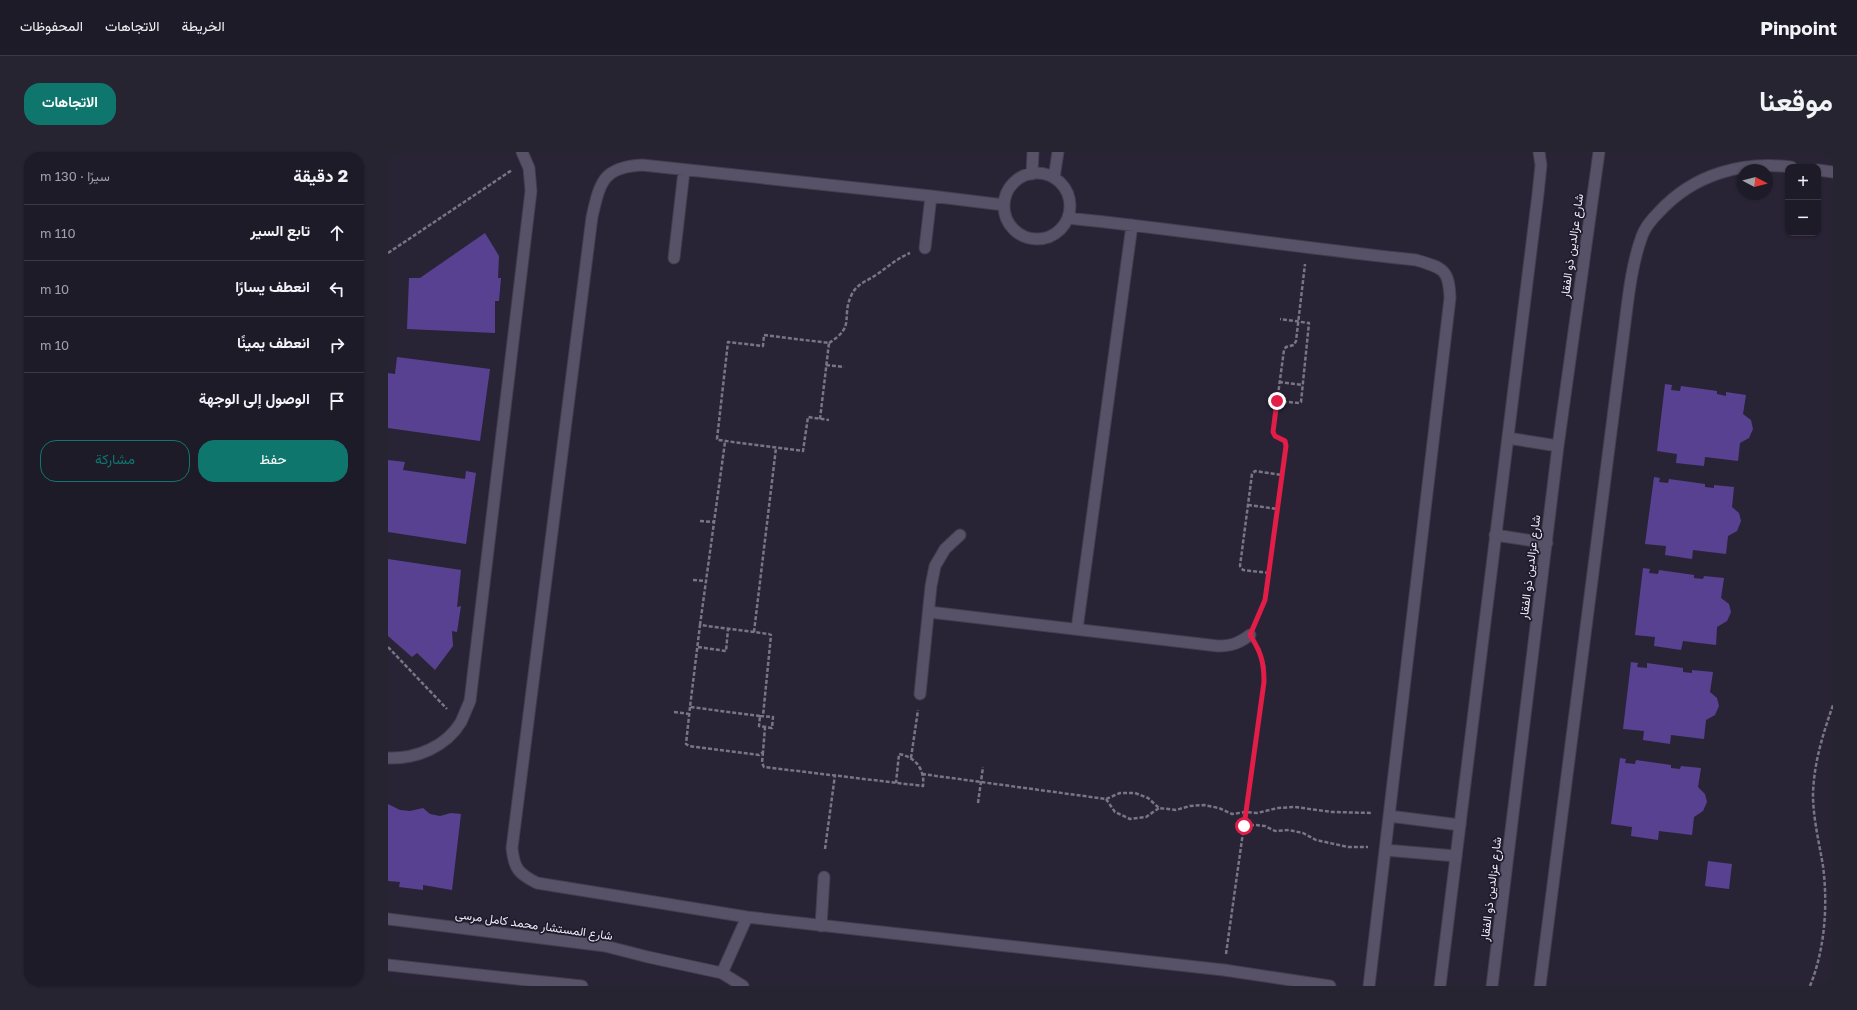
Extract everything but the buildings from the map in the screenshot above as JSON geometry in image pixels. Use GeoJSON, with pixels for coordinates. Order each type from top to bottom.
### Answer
{"type":"FeatureCollection","features":[{"type":"Feature","properties":{"kind":"street"},"geometry":{"type":"LineString","coordinates":[[1032,174],[1033,152]]}},
{"type":"Feature","properties":{"kind":"street"},"geometry":{"type":"LineString","coordinates":[[1054,178],[1058,152]]}},
{"type":"Feature","properties":{"kind":"street"},"geometry":{"type":"LineString","coordinates":[[1440,986],[1541,165],[1539,152]]}},
{"type":"Feature","properties":{"kind":"street","name":"شارع عزالدين ذو الفقار"},"geometry":{"type":"LineString","coordinates":[[1492,986],[1558,446],[1599,152]]}},
{"type":"Feature","properties":{"kind":"street"},"geometry":{"type":"LineString","coordinates":[[388,758],[403,758],[425,752],[445,740],[460,723],[470,701],[530,199],[529,168],[524,156]]}},
{"type":"Feature","properties":{"kind":"street"},"geometry":{"type":"LineString","coordinates":[[1004,206],[931,196],[684,171],[642,165],[625,166],[613,171],[604,180],[598,190],[592,217],[512,848],[513,861],[518,871],[527,878],[538,883],[747,917],[1224,970],[1330,986]]}},
{"type":"Feature","properties":{"kind":"street"},"geometry":{"type":"LineString","coordinates":[[1540,986],[1624,331],[1632,276],[1642,234],[1667,204],[1699,181],[1717,173],[1736,168],[1774,165],[1785,166]]}},
{"type":"Feature","properties":{"kind":"street"},"geometry":{"type":"LineString","coordinates":[[1821,170],[1833,172]]}},
{"type":"Feature","properties":{"kind":"street"},"geometry":{"type":"LineString","coordinates":[[674,258],[684,171]]}},
{"type":"Feature","properties":{"kind":"street"},"geometry":{"type":"LineString","coordinates":[[1032,174],[1043,174],[1054,178],[1063,186],[1068,196],[1070,207],[1068,218],[1062,228],[1053,236],[1042,239],[1030,239],[1019,235],[1011,227],[1005,217],[1004,206],[1006,194],[1012,184],[1021,177],[1032,174]]}},
{"type":"Feature","properties":{"kind":"street"},"geometry":{"type":"LineString","coordinates":[[925,248],[931,196]]}},
{"type":"Feature","properties":{"kind":"street"},"geometry":{"type":"LineString","coordinates":[[1068,218],[1132,225],[1307,249],[1416,260],[1444,271],[1450,281],[1450,298],[1369,986]]}},
{"type":"Feature","properties":{"kind":"street"},"geometry":{"type":"LineString","coordinates":[[1078,629],[1132,225]]}},
{"type":"Feature","properties":{"kind":"street"},"geometry":{"type":"LineString","coordinates":[[1508,438],[1558,446]]}},
{"type":"Feature","properties":{"kind":"street"},"geometry":{"type":"LineString","coordinates":[[920,694],[931,586],[935,566],[946,549],[960,535]]}},
{"type":"Feature","properties":{"kind":"street"},"geometry":{"type":"LineString","coordinates":[[1495,535],[1547,543]]}},
{"type":"Feature","properties":{"kind":"street"},"geometry":{"type":"LineString","coordinates":[[929,612],[1230,646],[1241,642],[1250,635]]}},
{"type":"Feature","properties":{"kind":"street"},"geometry":{"type":"LineString","coordinates":[[1389,816],[1460,825]]}},
{"type":"Feature","properties":{"kind":"street"},"geometry":{"type":"LineString","coordinates":[[1385,850],[1456,856]]}},
{"type":"Feature","properties":{"kind":"street"},"geometry":{"type":"LineString","coordinates":[[821,926],[824,877]]}},
{"type":"Feature","properties":{"kind":"street"},"geometry":{"type":"LineString","coordinates":[[722,973],[747,917]]}},
{"type":"Feature","properties":{"kind":"street","name":"شارع المستشار محمد كامل مرسى"},"geometry":{"type":"LineString","coordinates":[[388,919],[605,946],[648,958],[722,973],[743,986]]}},
{"type":"Feature","properties":{"kind":"street"},"geometry":{"type":"LineString","coordinates":[[388,965],[582,986]]}},
{"type":"Feature","properties":{"kind":"path"},"geometry":{"type":"LineString","coordinates":[[388,253],[524,156]]}},
{"type":"Feature","properties":{"kind":"path"},"geometry":{"type":"LineString","coordinates":[[829,420],[808,417],[803,451],[725,442],[717,439],[728,342],[763,346],[764,335],[829,343],[840,336],[846,326],[848,304],[856,288],[899,258],[925,248]]}},
{"type":"Feature","properties":{"kind":"path"},"geometry":{"type":"LineString","coordinates":[[1224,970],[1264,682],[1264,665],[1259,649],[1250,635],[1265,600],[1286,443],[1283,439],[1275,436],[1273,432],[1284,350],[1295,343],[1307,249]]}},
{"type":"Feature","properties":{"kind":"path"},"geometry":{"type":"LineString","coordinates":[[1277,401],[1300,403],[1309,323],[1280,319]]}},
{"type":"Feature","properties":{"kind":"path"},"geometry":{"type":"LineString","coordinates":[[820,419],[829,343]]}},
{"type":"Feature","properties":{"kind":"path"},"geometry":{"type":"LineString","coordinates":[[826,365],[844,367]]}},
{"type":"Feature","properties":{"kind":"path"},"geometry":{"type":"LineString","coordinates":[[1279,382],[1302,385]]}},
{"type":"Feature","properties":{"kind":"path"},"geometry":{"type":"LineString","coordinates":[[725,442],[700,625],[686,744],[689,746],[758,755],[763,752]]}},
{"type":"Feature","properties":{"kind":"path"},"geometry":{"type":"LineString","coordinates":[[754,632],[776,448]]}},
{"type":"Feature","properties":{"kind":"path"},"geometry":{"type":"LineString","coordinates":[[1269,573],[1243,570],[1241,567],[1248,505],[1253,472],[1282,475]]}},
{"type":"Feature","properties":{"kind":"path"},"geometry":{"type":"LineString","coordinates":[[1248,505],[1278,509]]}},
{"type":"Feature","properties":{"kind":"path"},"geometry":{"type":"LineString","coordinates":[[700,520],[714,522]]}},
{"type":"Feature","properties":{"kind":"path"},"geometry":{"type":"LineString","coordinates":[[693,580],[706,581]]}},
{"type":"Feature","properties":{"kind":"path"},"geometry":{"type":"LineString","coordinates":[[690,707],[761,716],[773,717],[772,728],[759,726],[761,716],[771,638],[768,634],[700,625]]}},
{"type":"Feature","properties":{"kind":"path"},"geometry":{"type":"LineString","coordinates":[[698,647],[726,651],[728,629]]}},
{"type":"Feature","properties":{"kind":"path"},"geometry":{"type":"LineString","coordinates":[[388,647],[460,723]]}},
{"type":"Feature","properties":{"kind":"path"},"geometry":{"type":"LineString","coordinates":[[911,758],[920,694]]}},
{"type":"Feature","properties":{"kind":"path"},"geometry":{"type":"LineString","coordinates":[[1810,986],[1821,946],[1825,916],[1823,866],[1814,817],[1813,793],[1815,769],[1820,742],[1833,705]]}},
{"type":"Feature","properties":{"kind":"path"},"geometry":{"type":"LineString","coordinates":[[674,712],[689,714]]}},
{"type":"Feature","properties":{"kind":"path"},"geometry":{"type":"LineString","coordinates":[[765,727],[762,763],[764,767],[835,775],[896,783],[923,786],[920,768],[911,758],[899,754],[896,783]]}},
{"type":"Feature","properties":{"kind":"path"},"geometry":{"type":"LineString","coordinates":[[978,803],[983,767]]}},
{"type":"Feature","properties":{"kind":"path"},"geometry":{"type":"LineString","coordinates":[[922,774],[1106,799],[1120,793],[1135,793],[1148,798],[1159,808],[1176,810],[1190,806],[1204,805],[1219,808],[1232,814],[1246,812],[1257,813],[1278,808],[1295,807],[1332,812],[1353,813],[1362,811],[1376,814]]}},
{"type":"Feature","properties":{"kind":"path"},"geometry":{"type":"LineString","coordinates":[[825,849],[835,775]]}},
{"type":"Feature","properties":{"kind":"path"},"geometry":{"type":"LineString","coordinates":[[1106,799],[1115,812],[1130,819],[1146,818],[1159,808]]}},
{"type":"Feature","properties":{"kind":"path"},"geometry":{"type":"LineString","coordinates":[[1244,826],[1265,826],[1275,831],[1289,830],[1303,833],[1316,840],[1348,847],[1364,848],[1371,846]]}},
{"type":"Feature","properties":{"kind":"route"},"geometry":{"type":"LineString","coordinates":[[1244,826],[1264,682],[1264,665],[1259,649],[1250,635],[1265,600],[1286,446],[1283,439],[1276,437],[1273,434],[1277,401]]}}]}
